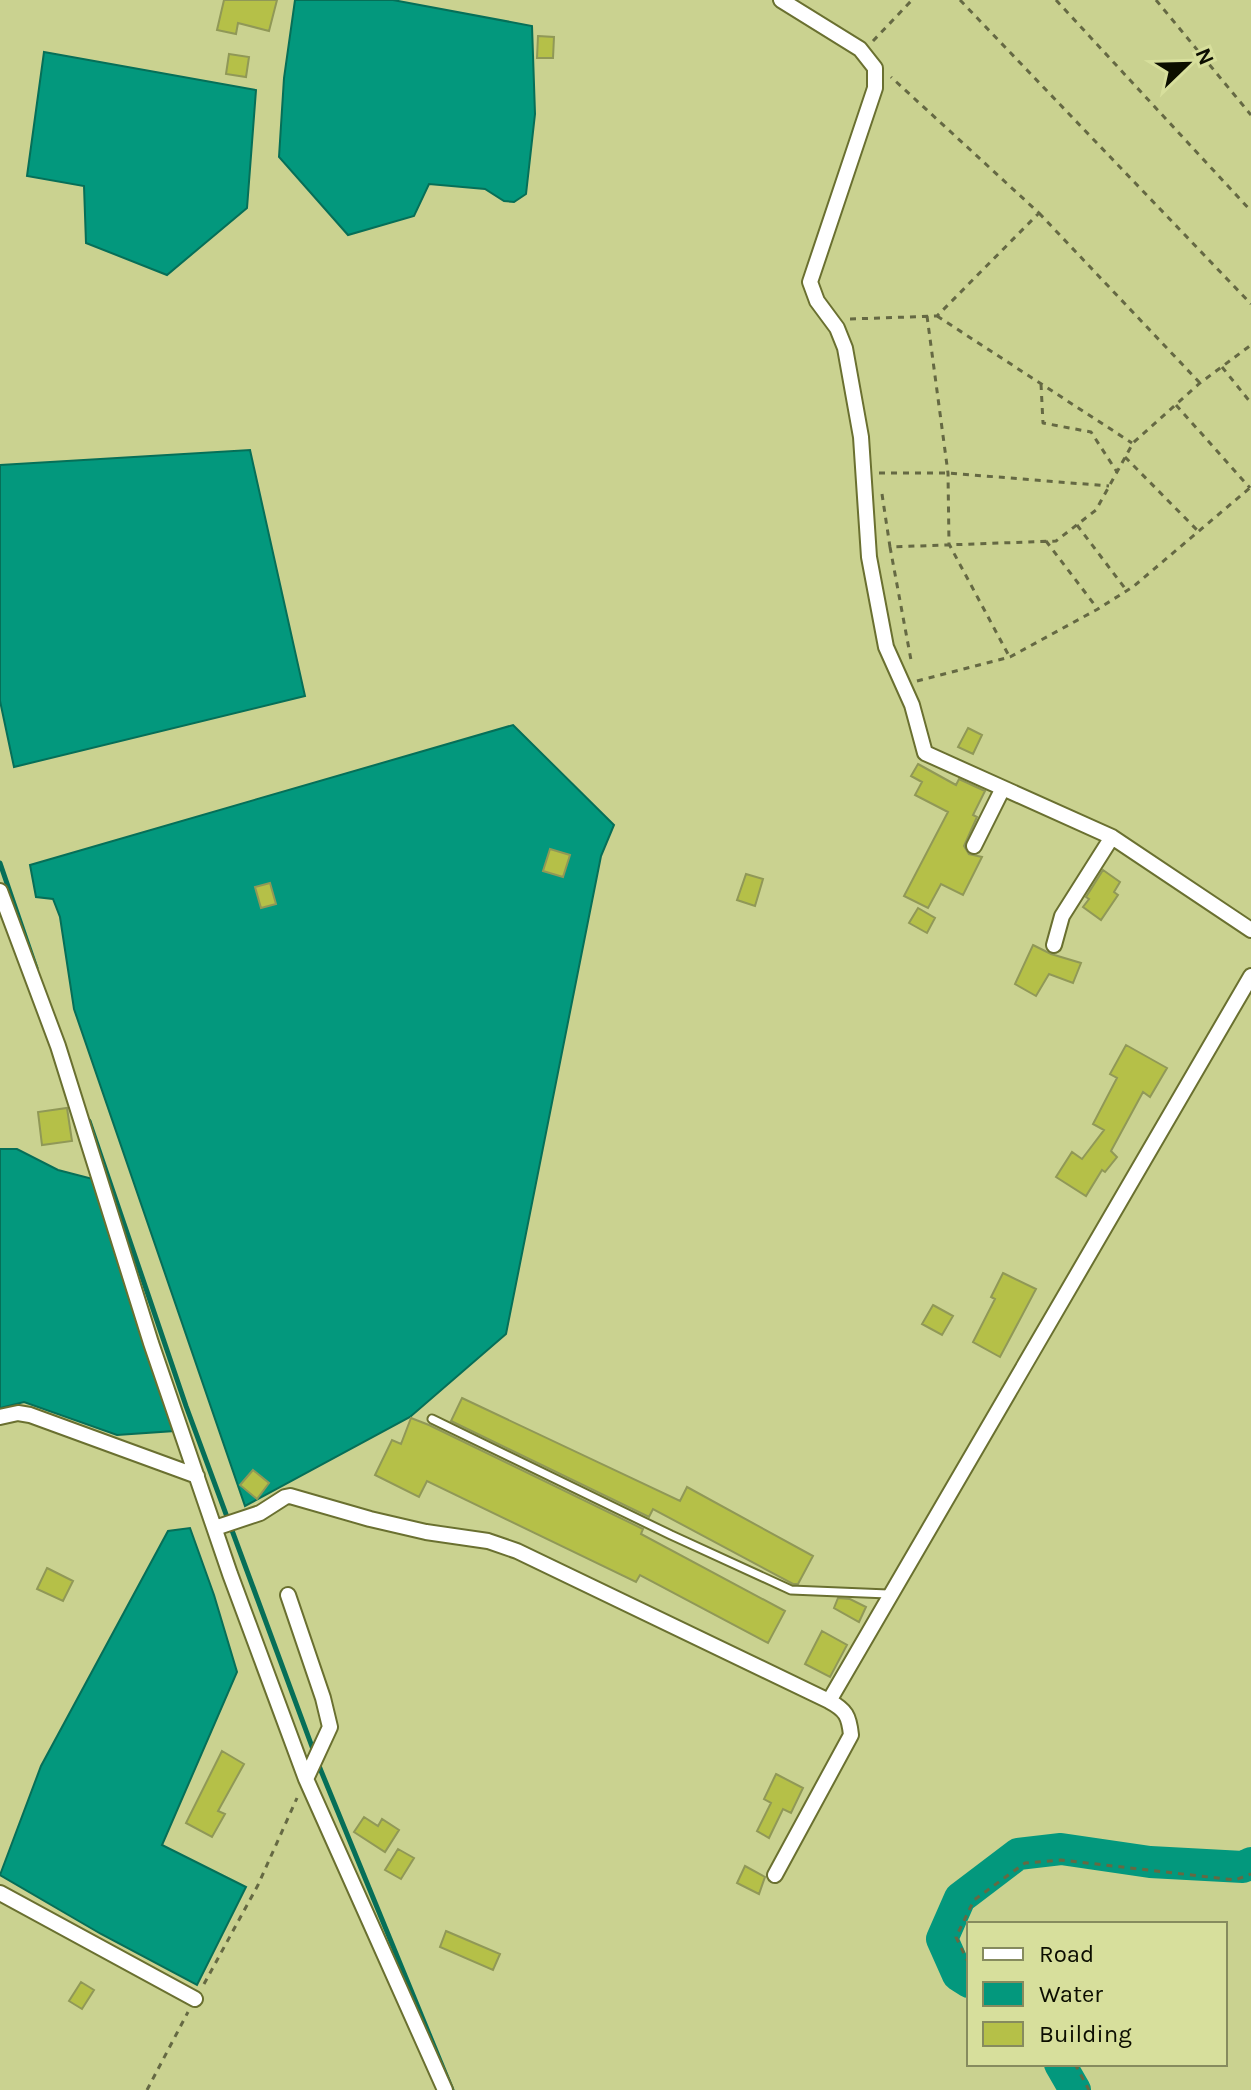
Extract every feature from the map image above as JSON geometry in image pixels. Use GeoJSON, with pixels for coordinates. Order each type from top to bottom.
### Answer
{"type":"FeatureCollection","features":[{"type":"Feature","properties":{"kind":"street"},"geometry":{"type":"LineString","coordinates":[[781,0],[860,49],[875,68],[875,88],[810,282],[817,301],[837,328],[845,348],[861,437],[869,557],[886,647],[912,705],[925,753],[1112,837],[1251,930]]}},
{"type":"Feature","properties":{"kind":"street"},"geometry":{"type":"LineString","coordinates":[[974,846],[1003,788]]}},
{"type":"Feature","properties":{"kind":"street"},"geometry":{"type":"LineString","coordinates":[[1054,945],[1062,916],[1112,837]]}},
{"type":"Feature","properties":{"kind":"street"},"geometry":{"type":"LineString","coordinates":[[0,891],[58,1046],[151,1343],[197,1476],[225,1525],[230,1574],[306,1779],[445,2090]]}},
{"type":"Feature","properties":{"kind":"street"},"geometry":{"type":"LineString","coordinates":[[829,1701],[888,1594],[1251,976]]}},
{"type":"Feature","properties":{"kind":"street"},"geometry":{"type":"LineString","coordinates":[[0,1417],[18,1413],[30,1415],[197,1476]]}},
{"type":"Feature","properties":{"kind":"street"},"geometry":{"type":"LineString","coordinates":[[225,1525],[260,1513],[285,1497],[297,1497],[426,1532],[488,1541],[517,1551],[844,1709],[849,1715],[851,1735],[775,1875]]}},
{"type":"Feature","properties":{"kind":"street"},"geometry":{"type":"LineString","coordinates":[[288,1595],[330,1727],[306,1779]]}},
{"type":"Feature","properties":{"kind":"street"},"geometry":{"type":"LineString","coordinates":[[0,1893],[195,1999]]}},
{"type":"Feature","properties":{"kind":"lane"},"geometry":{"type":"LineString","coordinates":[[432,1419],[791,1590],[888,1594]]}},
{"type":"Feature","properties":{"kind":"path"},"geometry":{"type":"LineString","coordinates":[[867,47],[912,0]]}},
{"type":"Feature","properties":{"kind":"path"},"geometry":{"type":"LineString","coordinates":[[960,0],[1251,304]]}},
{"type":"Feature","properties":{"kind":"path"},"geometry":{"type":"LineString","coordinates":[[1056,0],[1251,211]]}},
{"type":"Feature","properties":{"kind":"path"},"geometry":{"type":"LineString","coordinates":[[1156,0],[1251,115]]}},
{"type":"Feature","properties":{"kind":"path"},"geometry":{"type":"LineString","coordinates":[[885,70],[1039,213],[1200,383]]}},
{"type":"Feature","properties":{"kind":"path"},"geometry":{"type":"LineString","coordinates":[[937,316],[1039,213]]}},
{"type":"Feature","properties":{"kind":"path"},"geometry":{"type":"LineString","coordinates":[[927,316],[948,473],[949,544],[1010,657]]}},
{"type":"Feature","properties":{"kind":"path"},"geometry":{"type":"LineString","coordinates":[[853,332],[849,319],[937,316],[1133,443]]}},
{"type":"Feature","properties":{"kind":"path"},"geometry":{"type":"LineString","coordinates":[[890,547],[1056,541],[1096,510],[1133,443],[1200,383],[1251,345]]}},
{"type":"Feature","properties":{"kind":"path"},"geometry":{"type":"LineString","coordinates":[[1222,367],[1251,403]]}},
{"type":"Feature","properties":{"kind":"path"},"geometry":{"type":"LineString","coordinates":[[1041,384],[1043,423],[1091,432],[1117,472]]}},
{"type":"Feature","properties":{"kind":"path"},"geometry":{"type":"LineString","coordinates":[[915,681],[1010,657],[1098,609],[1127,591],[1250,488],[1176,405]]}},
{"type":"Feature","properties":{"kind":"path"},"geometry":{"type":"LineString","coordinates":[[1125,457],[1199,532]]}},
{"type":"Feature","properties":{"kind":"path"},"geometry":{"type":"LineString","coordinates":[[879,473],[948,473],[1109,486]]}},
{"type":"Feature","properties":{"kind":"path"},"geometry":{"type":"LineString","coordinates":[[881,488],[912,666]]}},
{"type":"Feature","properties":{"kind":"path"},"geometry":{"type":"LineString","coordinates":[[1077,525],[1127,591]]}},
{"type":"Feature","properties":{"kind":"path"},"geometry":{"type":"LineString","coordinates":[[1046,541],[1098,609]]}},
{"type":"Feature","properties":{"kind":"path"},"geometry":{"type":"LineString","coordinates":[[147,2090],[258,1885],[306,1779]]}},
{"type":"Feature","properties":{"kind":"path"},"geometry":{"type":"LineString","coordinates":[[967,1960],[956,1937],[974,1900],[1025,1863],[1061,1860],[1235,1880],[1251,1874]]}},
{"type":"Feature","properties":{"kind":"path"},"geometry":{"type":"LineString","coordinates":[[1076,2066],[1089,2090]]}},
{"type":"Feature","properties":{"kind":"water"},"geometry":{"type":"Polygon","coordinates":[[[295,0],[393,0],[532,26],[535,114],[526,194],[514,202],[504,201],[485,189],[429,184],[414,216],[348,235],[279,157],[284,78],[295,0]]]}},
{"type":"Feature","properties":{"kind":"water"},"geometry":{"type":"Polygon","coordinates":[[[44,52],[256,90],[247,208],[167,275],[86,243],[84,186],[27,176],[44,52]]]}},
{"type":"Feature","properties":{"kind":"water"},"geometry":{"type":"Polygon","coordinates":[[[250,450],[305,696],[14,767],[0,701],[0,465],[250,450]]]}},
{"type":"Feature","properties":{"kind":"water"},"geometry":{"type":"Polygon","coordinates":[[[513,725],[614,825],[601,856],[506,1334],[410,1417],[245,1506],[74,1009],[60,917],[53,899],[36,897],[30,865],[513,725]]]}},
{"type":"Feature","properties":{"kind":"water"},"geometry":{"type":"Polygon","coordinates":[[[0,1149],[17,1149],[58,1170],[93,1179],[174,1431],[117,1435],[24,1402],[0,1408],[0,1149]]]}},
{"type":"Feature","properties":{"kind":"water"},"geometry":{"type":"Polygon","coordinates":[[[190,1528],[237,1672],[162,1845],[246,1887],[197,1985],[0,1875],[41,1766],[168,1531],[190,1528]]]}},
{"type":"Feature","properties":{"kind":"building"},"geometry":{"type":"Polygon","coordinates":[[[224,0],[277,0],[269,31],[238,23],[236,34],[217,30],[224,0]]]}},
{"type":"Feature","properties":{"kind":"building"},"geometry":{"type":"Polygon","coordinates":[[[538,36],[554,37],[553,58],[537,58],[538,36]]]}},
{"type":"Feature","properties":{"kind":"building"},"geometry":{"type":"Polygon","coordinates":[[[229,54],[249,57],[246,77],[226,74],[229,54]]]}},
{"type":"Feature","properties":{"kind":"building"},"geometry":{"type":"Polygon","coordinates":[[[968,728],[982,735],[973,754],[958,747],[968,728]]]}},
{"type":"Feature","properties":{"kind":"building"},"geometry":{"type":"Polygon","coordinates":[[[918,764],[956,785],[959,779],[985,791],[973,815],[977,817],[964,846],[969,854],[982,857],[963,895],[941,884],[928,908],[904,896],[948,812],[915,795],[922,782],[911,776],[918,764]]]}},
{"type":"Feature","properties":{"kind":"building"},"geometry":{"type":"Polygon","coordinates":[[[550,849],[570,855],[563,877],[543,871],[550,849]]]}},
{"type":"Feature","properties":{"kind":"building"},"geometry":{"type":"Polygon","coordinates":[[[1103,870],[1120,882],[1114,892],[1118,895],[1101,920],[1083,907],[1103,870]]]}},
{"type":"Feature","properties":{"kind":"building"},"geometry":{"type":"Polygon","coordinates":[[[746,874],[763,879],[755,906],[737,900],[746,874]]]}},
{"type":"Feature","properties":{"kind":"building"},"geometry":{"type":"Polygon","coordinates":[[[270,883],[276,904],[261,908],[255,887],[270,883]]]}},
{"type":"Feature","properties":{"kind":"building"},"geometry":{"type":"Polygon","coordinates":[[[918,908],[935,918],[927,933],[909,923],[918,908]]]}},
{"type":"Feature","properties":{"kind":"building"},"geometry":{"type":"Polygon","coordinates":[[[1033,945],[1081,963],[1073,983],[1049,974],[1036,996],[1015,984],[1033,945]]]}},
{"type":"Feature","properties":{"kind":"building"},"geometry":{"type":"Polygon","coordinates":[[[1126,1045],[1167,1068],[1150,1097],[1143,1092],[1111,1151],[1117,1157],[1105,1172],[1102,1170],[1086,1196],[1056,1177],[1072,1152],[1082,1159],[1104,1130],[1093,1124],[1117,1078],[1110,1074],[1126,1045]]]}},
{"type":"Feature","properties":{"kind":"building"},"geometry":{"type":"Polygon","coordinates":[[[67,1108],[72,1141],[42,1145],[38,1112],[67,1108]]]}},
{"type":"Feature","properties":{"kind":"building"},"geometry":{"type":"Polygon","coordinates":[[[1003,1273],[1036,1289],[1000,1357],[973,1342],[995,1299],[991,1297],[1003,1273]]]}},
{"type":"Feature","properties":{"kind":"building"},"geometry":{"type":"Polygon","coordinates":[[[933,1305],[953,1316],[942,1335],[922,1324],[933,1305]]]}},
{"type":"Feature","properties":{"kind":"building"},"geometry":{"type":"Polygon","coordinates":[[[462,1398],[680,1501],[687,1487],[813,1556],[798,1584],[793,1584],[653,1509],[649,1517],[451,1421],[462,1398]]]}},
{"type":"Feature","properties":{"kind":"building"},"geometry":{"type":"Polygon","coordinates":[[[411,1418],[643,1529],[641,1534],[785,1611],[768,1643],[640,1575],[636,1582],[427,1481],[419,1497],[375,1475],[392,1440],[401,1444],[411,1418]]]}},
{"type":"Feature","properties":{"kind":"building"},"geometry":{"type":"Polygon","coordinates":[[[253,1470],[269,1483],[257,1499],[240,1485],[253,1470]]]}},
{"type":"Feature","properties":{"kind":"building"},"geometry":{"type":"Polygon","coordinates":[[[47,1568],[73,1581],[63,1601],[37,1589],[47,1568]]]}},
{"type":"Feature","properties":{"kind":"building"},"geometry":{"type":"Polygon","coordinates":[[[838,1598],[850,1599],[866,1607],[859,1622],[834,1608],[838,1598]]]}},
{"type":"Feature","properties":{"kind":"building"},"geometry":{"type":"Polygon","coordinates":[[[822,1631],[847,1645],[830,1677],[805,1664],[822,1631]]]}},
{"type":"Feature","properties":{"kind":"building"},"geometry":{"type":"Polygon","coordinates":[[[222,1751],[244,1764],[218,1811],[225,1814],[212,1837],[186,1823],[222,1751]]]}},
{"type":"Feature","properties":{"kind":"building"},"geometry":{"type":"Polygon","coordinates":[[[776,1774],[803,1788],[791,1813],[783,1809],[769,1838],[757,1831],[771,1803],[764,1799],[776,1774]]]}},
{"type":"Feature","properties":{"kind":"building"},"geometry":{"type":"Polygon","coordinates":[[[364,1817],[378,1826],[382,1819],[399,1830],[385,1852],[354,1832],[364,1817]]]}},
{"type":"Feature","properties":{"kind":"building"},"geometry":{"type":"Polygon","coordinates":[[[398,1849],[414,1858],[401,1879],[385,1870],[398,1849]]]}},
{"type":"Feature","properties":{"kind":"building"},"geometry":{"type":"Polygon","coordinates":[[[745,1866],[765,1877],[759,1894],[737,1883],[745,1866]]]}},
{"type":"Feature","properties":{"kind":"building"},"geometry":{"type":"Polygon","coordinates":[[[446,1931],[500,1954],[493,1970],[440,1947],[446,1931]]]}},
{"type":"Feature","properties":{"kind":"building"},"geometry":{"type":"Polygon","coordinates":[[[81,1982],[94,1990],[82,2009],[69,2001],[81,1982]]]}},
{"type":"Feature","properties":{"kind":"waterway"},"geometry":{"type":"LineString","coordinates":[[0,863],[36,968]]}},
{"type":"Feature","properties":{"kind":"waterway"},"geometry":{"type":"LineString","coordinates":[[89,1121],[186,1406],[314,1752]]}},
{"type":"Feature","properties":{"kind":"waterway"},"geometry":{"type":"LineString","coordinates":[[317,1761],[452,2090]]}},
{"type":"Feature","properties":{"kind":"waterway"},"geometry":{"type":"LineString","coordinates":[[967,1981],[958,1975],[942,1939],[960,1898],[1018,1854],[1061,1849],[1150,1862],[1243,1867],[1251,1863]]}},
{"type":"Feature","properties":{"kind":"waterway"},"geometry":{"type":"LineString","coordinates":[[1061,2066],[1075,2090]]}}]}
